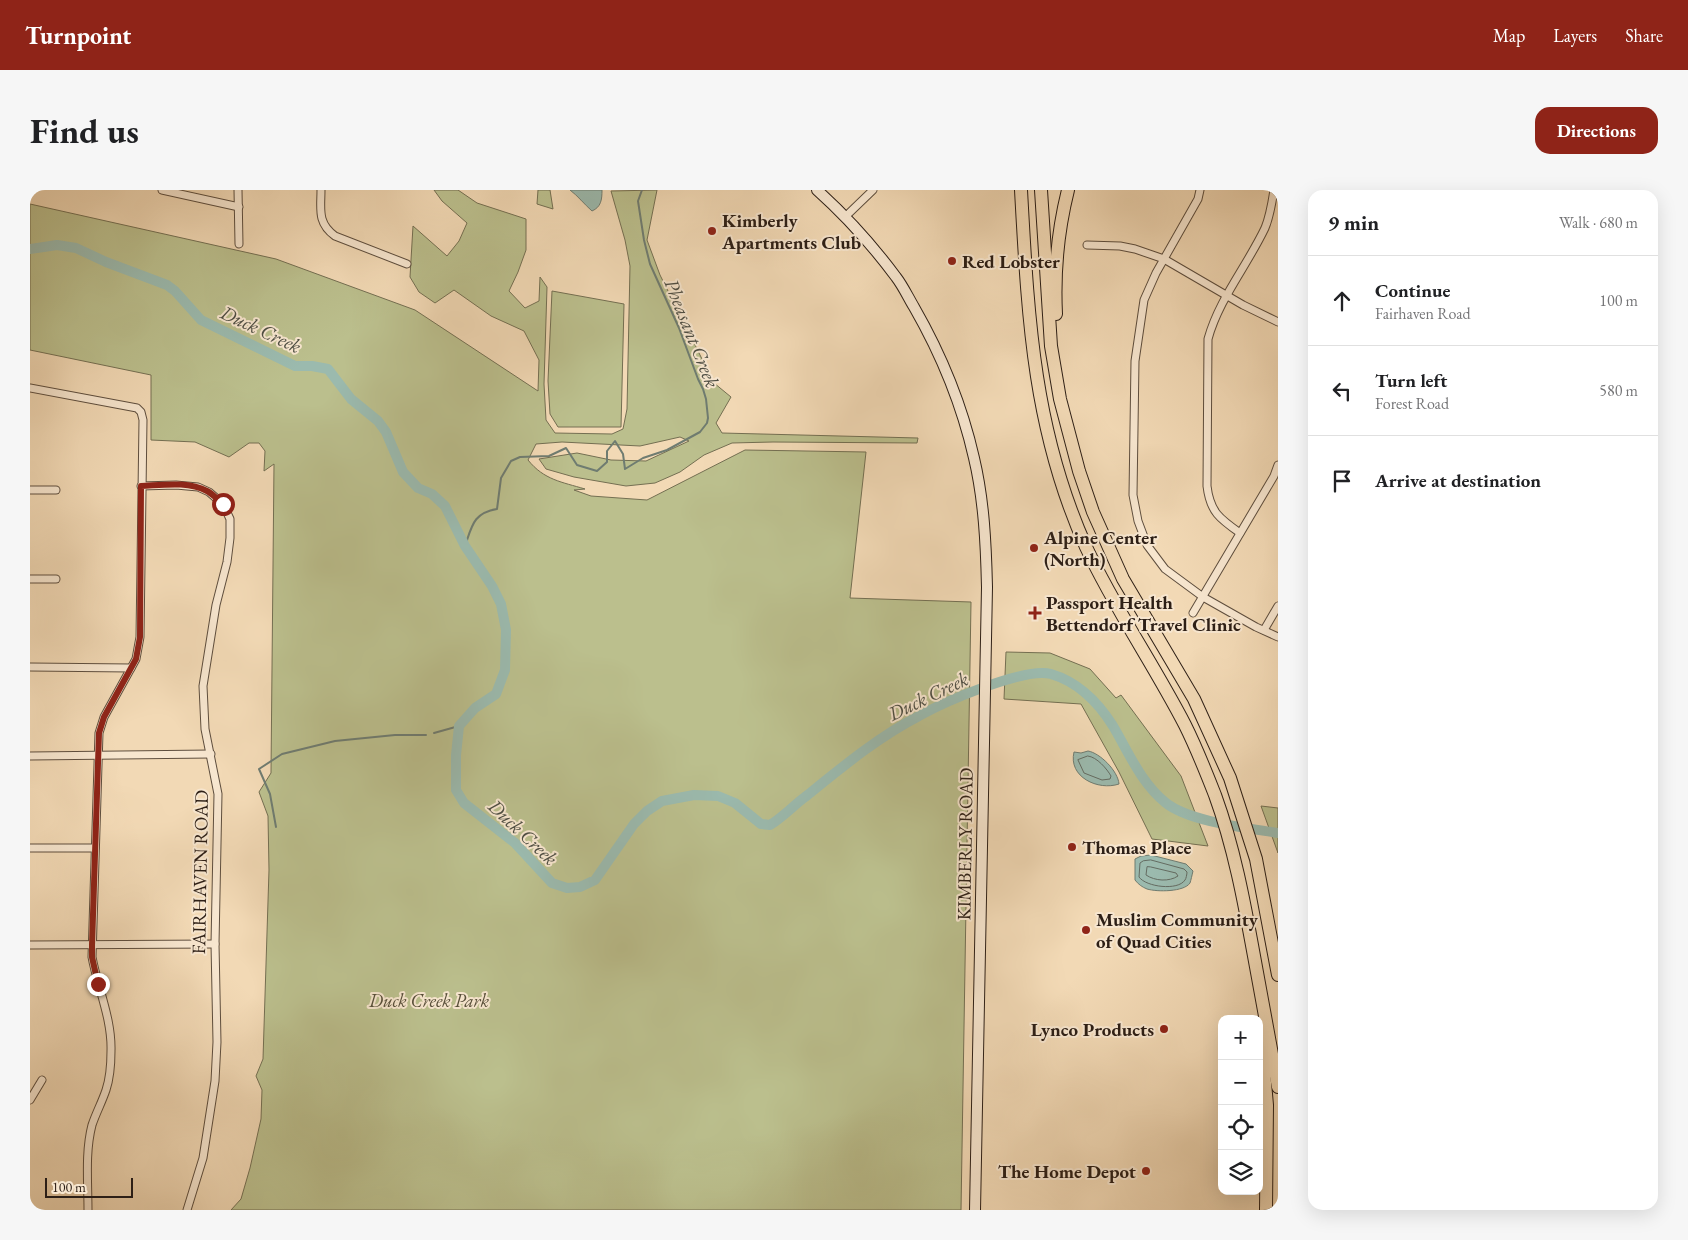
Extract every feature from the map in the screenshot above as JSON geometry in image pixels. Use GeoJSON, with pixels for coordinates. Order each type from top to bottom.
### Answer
{"type":"FeatureCollection","features":[{"type":"Feature","properties":{"kind":"highway"},"geometry":{"type":"LineString","coordinates":[[1014,190],[1022,209]]}},
{"type":"Feature","properties":{"kind":"highway"},"geometry":{"type":"LineString","coordinates":[[1021,190],[1028,303],[1036,380],[1061,482],[1072,512],[1103,581],[1186,727],[1221,813],[1234,855],[1243,896],[1278,1087]]}},
{"type":"Feature","properties":{"kind":"highway"},"geometry":{"type":"LineString","coordinates":[[1041,190],[1048,305],[1054,364],[1060,399],[1073,451],[1102,535],[1123,579],[1200,712],[1230,778],[1256,859],[1278,975]]}},
{"type":"Feature","properties":{"kind":"highway"},"geometry":{"type":"LineString","coordinates":[[1054,364],[1057,344],[1057,259],[1061,224],[1068,190]]}},
{"type":"Feature","properties":{"kind":"highway"},"geometry":{"type":"LineString","coordinates":[[1258,974],[1258,1015]]}},
{"type":"Feature","properties":{"kind":"highway"},"geometry":{"type":"LineString","coordinates":[[1263,1052],[1267,1104],[1266,1210]]}},
{"type":"Feature","properties":{"kind":"main road","name":"KIMBERLY ROAD"},"geometry":{"type":"LineString","coordinates":[[817,190],[861,234],[897,278],[943,363],[975,459],[986,545],[986,710],[975,1210]]}},
{"type":"Feature","properties":{"kind":"street"},"geometry":{"type":"LineString","coordinates":[[162,190],[239,207]]}},
{"type":"Feature","properties":{"kind":"street"},"geometry":{"type":"LineString","coordinates":[[238,190],[240,244]]}},
{"type":"Feature","properties":{"kind":"street"},"geometry":{"type":"LineString","coordinates":[[322,190],[321,218],[328,231],[335,236],[408,264]]}},
{"type":"Feature","properties":{"kind":"street"},"geometry":{"type":"LineString","coordinates":[[845,217],[873,190]]}},
{"type":"Feature","properties":{"kind":"street"},"geometry":{"type":"LineString","coordinates":[[1192,190],[1200,191],[1198,199],[1164,259],[1144,300],[1135,361],[1133,496],[1138,521],[1147,545],[1165,569],[1203,597],[1278,637]]}},
{"type":"Feature","properties":{"kind":"street"},"geometry":{"type":"LineString","coordinates":[[1240,533],[1214,512],[1209,500],[1207,486],[1208,339],[1213,320],[1265,227],[1271,209],[1274,190]]}},
{"type":"Feature","properties":{"kind":"street"},"geometry":{"type":"LineString","coordinates":[[1088,245],[1128,247],[1164,259],[1278,322]]}},
{"type":"Feature","properties":{"kind":"street"},"geometry":{"type":"LineString","coordinates":[[30,388],[137,408],[141,412],[143,420],[140,637],[136,659],[104,717],[99,733],[92,945],[112,1049],[107,1089],[96,1113],[90,1137],[88,1210]]}},
{"type":"Feature","properties":{"kind":"street"},"geometry":{"type":"LineString","coordinates":[[1193,613],[1274,476],[1278,464]]}},
{"type":"Feature","properties":{"kind":"street","name":"FAIRHAVEN ROAD"},"geometry":{"type":"LineString","coordinates":[[141,486],[176,485],[198,488],[209,492],[223,504],[230,519],[227,562],[216,605],[203,686],[205,729],[218,794],[214,944],[215,1081],[203,1158],[187,1210]]}},
{"type":"Feature","properties":{"kind":"street"},"geometry":{"type":"LineString","coordinates":[[30,490],[56,490]]}},
{"type":"Feature","properties":{"kind":"street"},"geometry":{"type":"LineString","coordinates":[[30,579],[56,579]]}},
{"type":"Feature","properties":{"kind":"street"},"geometry":{"type":"LineString","coordinates":[[1264,630],[1278,606]]}},
{"type":"Feature","properties":{"kind":"street"},"geometry":{"type":"LineString","coordinates":[[30,667],[131,668]]}},
{"type":"Feature","properties":{"kind":"street"},"geometry":{"type":"LineString","coordinates":[[30,756],[211,754]]}},
{"type":"Feature","properties":{"kind":"street"},"geometry":{"type":"LineString","coordinates":[[30,848],[95,848]]}},
{"type":"Feature","properties":{"kind":"street"},"geometry":{"type":"LineString","coordinates":[[30,945],[214,944]]}},
{"type":"Feature","properties":{"kind":"street"},"geometry":{"type":"LineString","coordinates":[[30,1100],[42,1080]]}},
{"type":"Feature","properties":{"kind":"green space","name":"Duck Creek Park"},"geometry":{"type":"Polygon","coordinates":[[[434,190],[458,190],[477,203],[526,219],[526,250],[509,291],[525,308],[539,301],[540,277],[547,287],[544,384],[546,420],[555,433],[612,434],[623,429],[627,409],[630,266],[625,240],[611,191],[657,190],[647,240],[660,275],[714,383],[731,397],[716,423],[722,433],[918,438],[917,443],[732,443],[704,455],[680,472],[655,483],[626,486],[574,477],[546,469],[539,459],[577,453],[611,460],[646,461],[689,441],[680,437],[640,446],[562,442],[536,444],[528,460],[547,476],[585,489],[574,490],[591,496],[647,500],[745,450],[866,452],[850,598],[971,602],[961,1210],[231,1210],[241,1199],[261,1119],[262,1090],[256,1076],[263,1059],[269,870],[268,816],[259,792],[271,773],[274,464],[264,471],[265,451],[259,443],[249,443],[229,457],[195,442],[151,440],[151,375],[30,350],[30,204],[276,259],[415,310],[538,391],[539,360],[524,331],[491,316],[454,290],[435,303],[419,292],[410,277],[413,226],[447,256],[459,241],[467,223],[442,201],[434,190]]]}},
{"type":"Feature","properties":{"kind":"green space"},"geometry":{"type":"Polygon","coordinates":[[[538,190],[550,190],[553,209],[537,204],[538,190]]]}},
{"type":"Feature","properties":{"kind":"green space"},"geometry":{"type":"Polygon","coordinates":[[[552,291],[624,304],[621,427],[558,427],[550,414],[548,381],[552,291]]]}},
{"type":"Feature","properties":{"kind":"green space"},"geometry":{"type":"Polygon","coordinates":[[[1006,652],[1050,653],[1090,669],[1116,698],[1121,695],[1181,776],[1208,846],[1152,839],[1119,772],[1081,704],[1004,699],[1006,652]]]}},
{"type":"Feature","properties":{"kind":"green space"},"geometry":{"type":"Polygon","coordinates":[[[1261,806],[1278,808],[1278,853],[1261,806]]]}},
{"type":"Feature","properties":{"kind":"water"},"geometry":{"type":"Polygon","coordinates":[[[570,190],[602,190],[602,197],[600,203],[592,211],[570,190]]]}},
{"type":"Feature","properties":{"kind":"water"},"geometry":{"type":"Polygon","coordinates":[[[1088,751],[1098,755],[1108,763],[1119,784],[1111,786],[1094,784],[1080,775],[1073,761],[1074,752],[1088,751]]]}},
{"type":"Feature","properties":{"kind":"water"},"geometry":{"type":"Polygon","coordinates":[[[1151,855],[1186,864],[1193,871],[1190,883],[1182,888],[1170,891],[1151,890],[1140,885],[1135,880],[1135,859],[1151,855]]]}},
{"type":"Feature","properties":{"kind":"waterway","name":"Pheasant Creek"},"geometry":{"type":"LineString","coordinates":[[465,546],[478,517],[497,509],[501,478],[511,461],[520,457],[549,456],[566,448],[577,465],[597,471],[607,462],[607,451],[615,441],[623,454],[625,469],[643,458],[667,450],[700,432],[707,423],[706,399],[703,389],[679,328],[650,264],[638,201],[642,190]]}},
{"type":"Feature","properties":{"kind":"waterway","name":"Duck Creek"},"geometry":{"type":"LineString","coordinates":[[30,249],[57,245],[76,248],[106,262],[167,285],[175,291],[201,320],[295,366],[312,366],[328,369],[351,399],[378,421],[386,432],[403,472],[418,488],[432,494],[445,506],[465,546],[492,586],[501,604],[506,630],[505,670],[496,694],[475,708],[459,726],[456,755],[456,790],[464,803],[515,843],[552,883],[567,888],[580,887],[595,880],[634,824],[647,811],[662,801],[694,795],[718,796],[735,803],[761,824],[770,825],[860,754],[904,724],[984,687],[1039,673],[1051,674],[1070,682],[1094,701],[1113,726],[1142,777],[1157,795],[1176,810],[1204,820],[1278,833]]}},
{"type":"Feature","properties":{"kind":"waterway"},"geometry":{"type":"LineString","coordinates":[[434,733],[459,726]]}},
{"type":"Feature","properties":{"kind":"waterway"},"geometry":{"type":"LineString","coordinates":[[276,827],[270,794],[259,769],[282,754],[335,741],[395,735],[426,735]]}},
{"type":"Feature","properties":{"kind":"place","name":"Kimberly Apartments Club"},"geometry":{"type":"Point","coordinates":[712,231]}},
{"type":"Feature","properties":{"kind":"place","name":"Red Lobster"},"geometry":{"type":"Point","coordinates":[952,261]}},
{"type":"Feature","properties":{"kind":"place","name":"Alpine Center (North)"},"geometry":{"type":"Point","coordinates":[1034,548]}},
{"type":"Feature","properties":{"kind":"place","name":"Passport Health Bettendorf Travel Clinic"},"geometry":{"type":"Point","coordinates":[1035,613]}},
{"type":"Feature","properties":{"kind":"place","name":"Thomas Place"},"geometry":{"type":"Point","coordinates":[1072,847]}},
{"type":"Feature","properties":{"kind":"place","name":"Muslim Community of Quad Cities"},"geometry":{"type":"Point","coordinates":[1086,930]}},
{"type":"Feature","properties":{"kind":"place","name":"Lynco Products"},"geometry":{"type":"Point","coordinates":[1164,1029]}},
{"type":"Feature","properties":{"kind":"place","name":"The Home Depot"},"geometry":{"type":"Point","coordinates":[1146,1171]}},
{"type":"Feature","properties":{"kind":"route"},"geometry":{"type":"LineString","coordinates":[[98,984],[92,957],[92,945],[99,733],[104,717],[136,659],[140,637],[141,486],[176,485],[198,488],[209,492],[223,504]]}}]}
